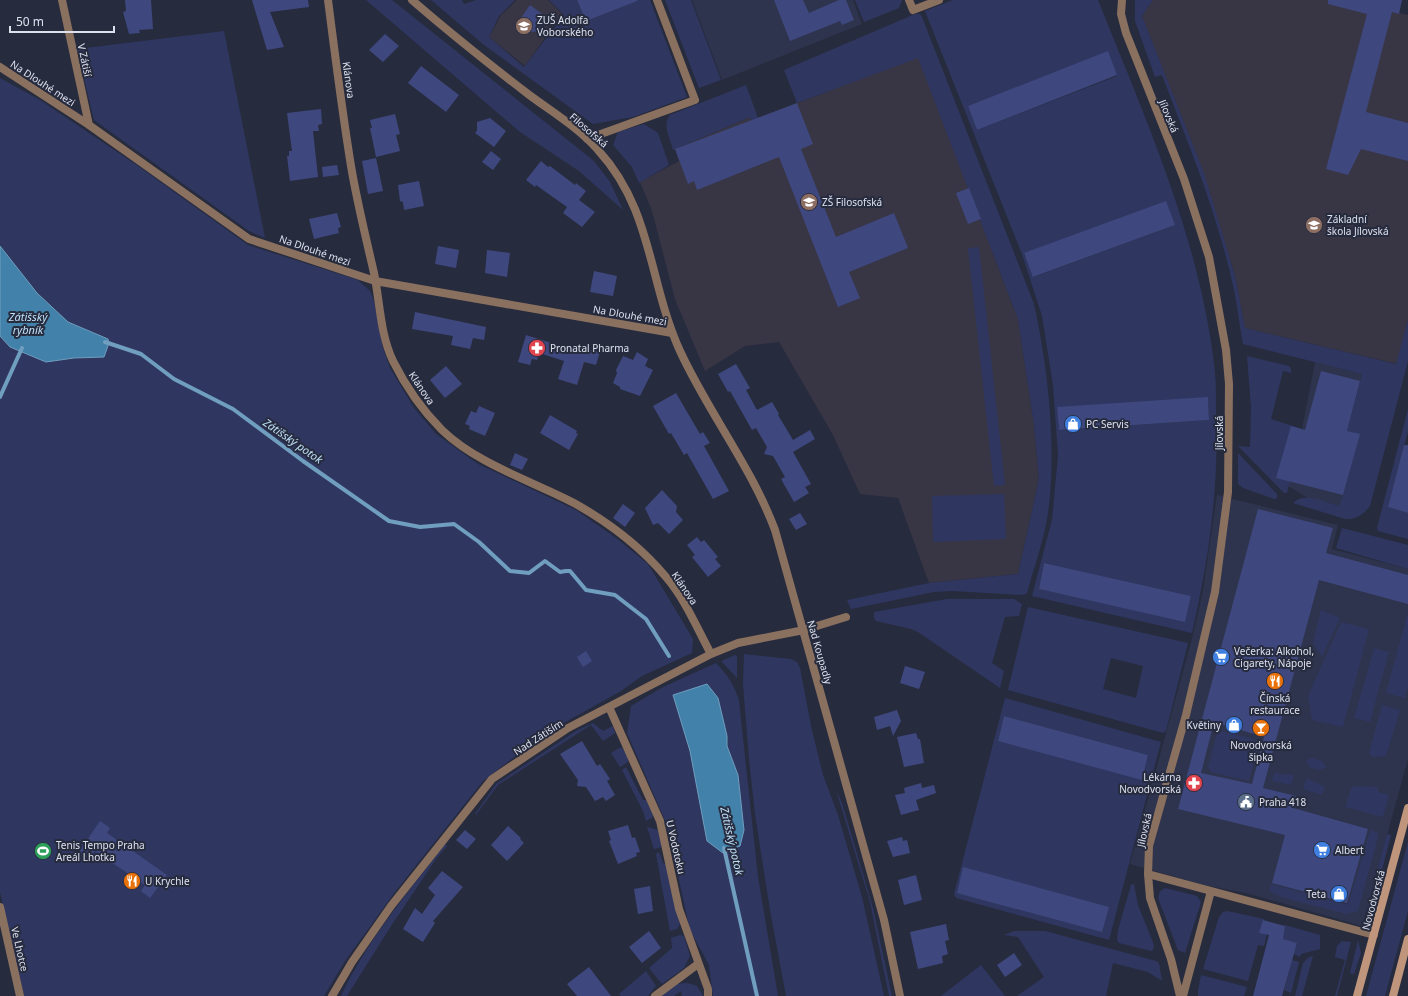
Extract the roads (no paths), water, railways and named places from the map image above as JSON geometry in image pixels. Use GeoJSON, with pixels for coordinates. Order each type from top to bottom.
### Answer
{"type":"FeatureCollection","features":[{"type":"Feature","properties":{"kind":"main road","name":"Novodvorská"},"geometry":{"type":"LineString","coordinates":[[1357,996],[1408,808]]}},
{"type":"Feature","properties":{"kind":"main road"},"geometry":{"type":"LineString","coordinates":[[1393,996],[1408,939]]}},
{"type":"Feature","properties":{"kind":"street","name":"V Zátiší"},"geometry":{"type":"LineString","coordinates":[[62,0],[89,125]]}},
{"type":"Feature","properties":{"kind":"street","name":"Klánova"},"geometry":{"type":"LineString","coordinates":[[328,0],[352,168],[375,281],[382,327],[393,360],[421,406],[443,431],[471,453],[574,504],[612,528],[640,550],[667,578],[687,608],[711,654]]}},
{"type":"Feature","properties":{"kind":"street","name":"Filosofská"},"geometry":{"type":"LineString","coordinates":[[412,0],[506,77],[587,139],[610,164],[633,200],[644,233],[672,333]]}},
{"type":"Feature","properties":{"kind":"street"},"geometry":{"type":"LineString","coordinates":[[587,139],[695,100],[657,0]]}},
{"type":"Feature","properties":{"kind":"street"},"geometry":{"type":"LineString","coordinates":[[909,0],[913,10],[939,0]]}},
{"type":"Feature","properties":{"kind":"street","name":"Jílovská"},"geometry":{"type":"LineString","coordinates":[[1122,0],[1121,14],[1126,33],[1184,180],[1209,257],[1226,350],[1229,384],[1228,492],[1215,592],[1186,715],[1149,846],[1148,874],[1150,898],[1172,959],[1181,996]]}},
{"type":"Feature","properties":{"kind":"street","name":"Na Dlouhé mezi"},"geometry":{"type":"LineString","coordinates":[[0,67],[89,125],[249,239],[375,281],[672,333]]}},
{"type":"Feature","properties":{"kind":"street","name":"Nad Koupadly"},"geometry":{"type":"LineString","coordinates":[[672,333],[767,510],[775,530],[884,920],[900,996]]}},
{"type":"Feature","properties":{"kind":"street","name":"Nad Zátiším"},"geometry":{"type":"LineString","coordinates":[[332,996],[352,962],[391,906],[492,779],[568,728],[711,654],[738,643],[804,630],[846,617]]}},
{"type":"Feature","properties":{"kind":"street","name":"U Vodotoku"},"geometry":{"type":"LineString","coordinates":[[609,707],[660,821],[679,909],[693,944],[698,964],[708,989],[708,996]]}},
{"type":"Feature","properties":{"kind":"street"},"geometry":{"type":"LineString","coordinates":[[1148,874],[1374,935]]}},
{"type":"Feature","properties":{"kind":"street","name":"Jílovská"},"geometry":{"type":"LineString","coordinates":[[1181,996],[1211,891]]}},
{"type":"Feature","properties":{"kind":"street","name":"Ve Lhotce"},"geometry":{"type":"LineString","coordinates":[[0,907],[20,996]]}},
{"type":"Feature","properties":{"kind":"street"},"geometry":{"type":"LineString","coordinates":[[655,996],[698,964]]}},
{"type":"Feature","properties":{"kind":"water","name":"Zátišský rybník"},"geometry":{"type":"Polygon","coordinates":[[[0,246],[37,293],[68,322],[108,339],[109,343],[104,357],[74,358],[46,362],[10,347],[0,336],[0,246]]]}},
{"type":"Feature","properties":{"kind":"water"},"geometry":{"type":"Polygon","coordinates":[[[707,684],[718,698],[727,736],[727,746],[738,775],[744,830],[740,846],[723,853],[707,841],[690,751],[673,695],[707,684]]]}},
{"type":"Feature","properties":{"kind":"waterway","name":"Zátišský potok"},"geometry":{"type":"LineString","coordinates":[[105,342],[141,354],[174,379],[233,409],[303,461],[389,521],[420,527],[454,524],[479,542],[510,571],[529,573],[545,561],[560,572],[566,571]]}},
{"type":"Feature","properties":{"kind":"waterway"},"geometry":{"type":"LineString","coordinates":[[0,397],[22,348]]}},
{"type":"Feature","properties":{"kind":"waterway","name":"Zátišský potok"},"geometry":{"type":"LineString","coordinates":[[567,571],[570,571],[586,590],[615,595],[646,619],[669,656]]}},
{"type":"Feature","properties":{"kind":"waterway","name":"Zátišský potok"},"geometry":{"type":"LineString","coordinates":[[724,848],[757,996]]}},
{"type":"Feature","properties":{"kind":"place","name":"ZUŠ Adolfa Voborského"},"geometry":{"type":"Point","coordinates":[524,26]}},
{"type":"Feature","properties":{"kind":"place","name":"ZŠ Filosofská"},"geometry":{"type":"Point","coordinates":[809,202]}},
{"type":"Feature","properties":{"kind":"place","name":"Základní škola Jílovská"},"geometry":{"type":"Point","coordinates":[1314,225]}},
{"type":"Feature","properties":{"kind":"place","name":"Pronatal Pharma"},"geometry":{"type":"Point","coordinates":[537,348]}},
{"type":"Feature","properties":{"kind":"place","name":"PC Servis"},"geometry":{"type":"Point","coordinates":[1073,424]}},
{"type":"Feature","properties":{"kind":"place","name":"Večerka: Alkohol, Cigarety, Nápoje"},"geometry":{"type":"Point","coordinates":[1221,657]}},
{"type":"Feature","properties":{"kind":"place","name":"Čínská restaurace"},"geometry":{"type":"Point","coordinates":[1275,681]}},
{"type":"Feature","properties":{"kind":"place","name":"Květiny"},"geometry":{"type":"Point","coordinates":[1234,725]}},
{"type":"Feature","properties":{"kind":"place","name":"Novodvorská šipka"},"geometry":{"type":"Point","coordinates":[1261,728]}},
{"type":"Feature","properties":{"kind":"place","name":"Lékárna Novodvorská"},"geometry":{"type":"Point","coordinates":[1194,783]}},
{"type":"Feature","properties":{"kind":"place","name":"Praha 418"},"geometry":{"type":"Point","coordinates":[1246,802]}},
{"type":"Feature","properties":{"kind":"place","name":"Albert"},"geometry":{"type":"Point","coordinates":[1322,850]}},
{"type":"Feature","properties":{"kind":"place","name":"Tenis Tempo Praha Areál Lhotka"},"geometry":{"type":"Point","coordinates":[43,851]}},
{"type":"Feature","properties":{"kind":"place","name":"U Krychle"},"geometry":{"type":"Point","coordinates":[132,881]}},
{"type":"Feature","properties":{"kind":"place","name":"Teta"},"geometry":{"type":"Point","coordinates":[1339,894]}}]}
